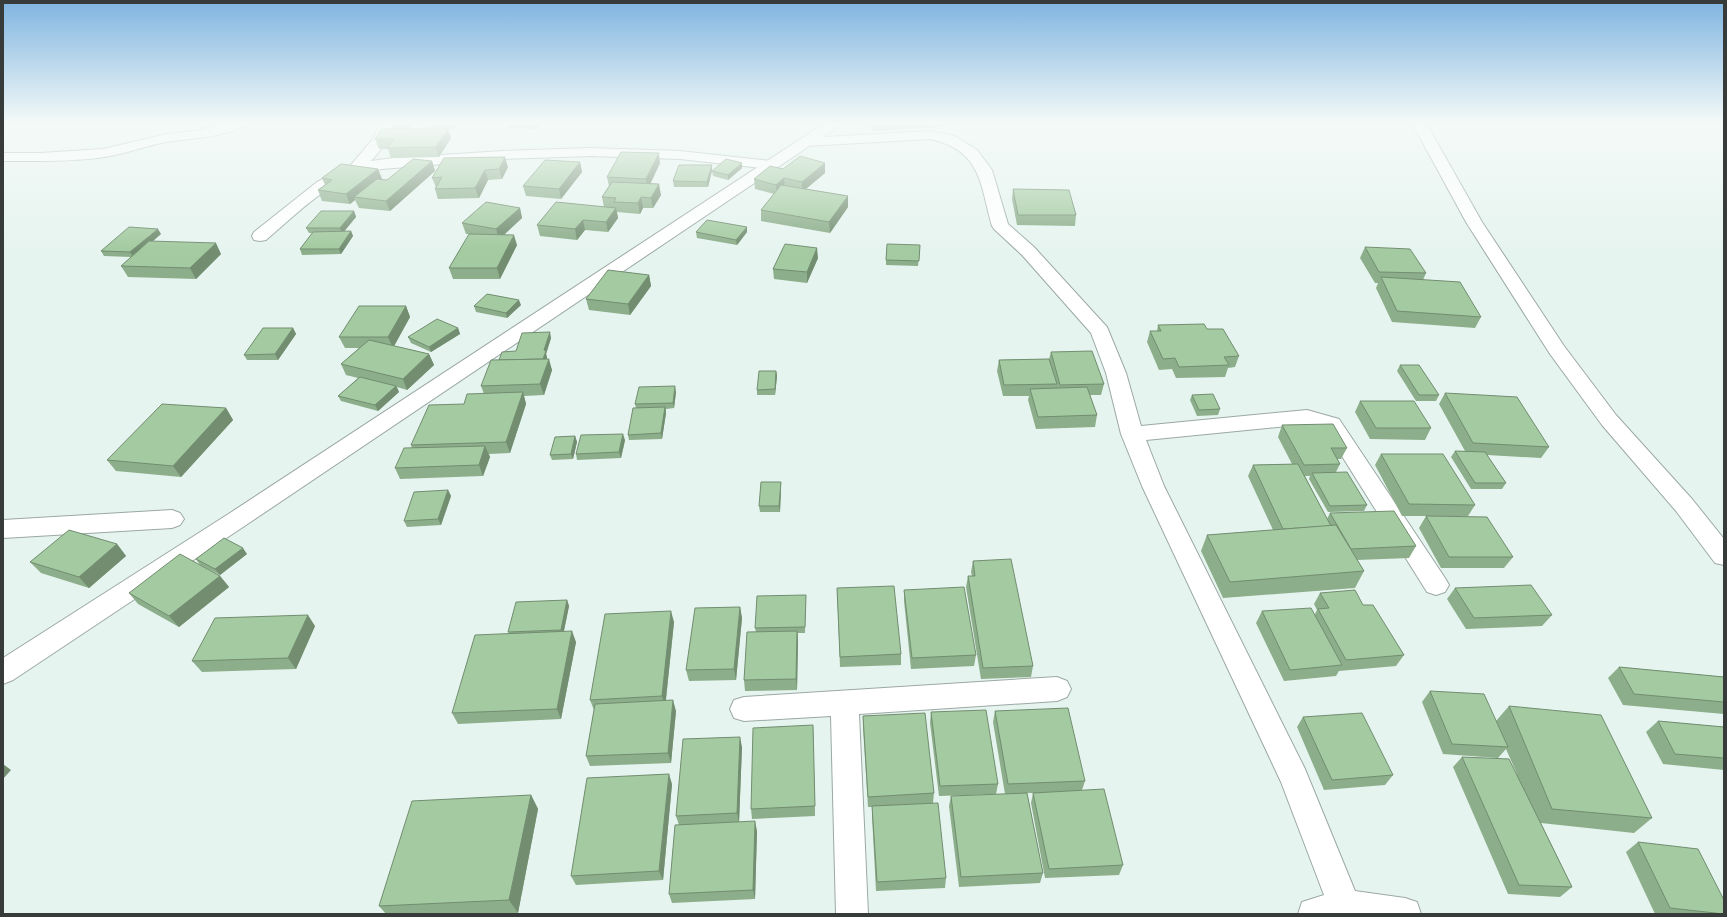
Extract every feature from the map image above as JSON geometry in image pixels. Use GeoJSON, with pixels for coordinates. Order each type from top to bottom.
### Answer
{"type":"FeatureCollection","features":[{"type":"Feature","properties":{"kind":"street"},"geometry":{"type":"LineString","coordinates":[[356,170],[359,166]]}},
{"type":"Feature","properties":{"kind":"street"},"geometry":{"type":"LineString","coordinates":[[260,236],[317,190],[334,179],[356,170],[378,166]]}},
{"type":"Feature","properties":{"kind":"street"},"geometry":{"type":"LineString","coordinates":[[3,672],[244,515],[769,166]]}},
{"type":"Feature","properties":{"kind":"street"},"geometry":{"type":"LineString","coordinates":[[981,166],[984,170],[1000,226],[1028,251],[1100,331],[1116,373],[1132,434],[1153,486],[1295,779],[1345,906]]}},
{"type":"Feature","properties":{"kind":"street"},"geometry":{"type":"LineString","coordinates":[[1444,166],[1474,222],[1557,350],[1609,420],[1684,505],[1724,556]]}},
{"type":"Feature","properties":{"kind":"street"},"geometry":{"type":"LineString","coordinates":[[1132,434],[1307,417],[1332,424],[1436,585]]}},
{"type":"Feature","properties":{"kind":"street"},"geometry":{"type":"LineString","coordinates":[[3,529],[172,519]]}},
{"type":"Feature","properties":{"kind":"street"},"geometry":{"type":"LineString","coordinates":[[744,709],[1057,690]]}},
{"type":"Feature","properties":{"kind":"street"},"geometry":{"type":"LineString","coordinates":[[846,703],[852,914]]}},
{"type":"Feature","properties":{"kind":"street"},"geometry":{"type":"LineString","coordinates":[[1314,914],[1345,906],[1405,914]]}},
{"type":"Feature","properties":{"kind":"building"},"geometry":{"type":"Polygon","coordinates":[[[339,166],[354,166],[378,169],[346,194],[318,190],[332,180],[322,178],[339,166]]]}},
{"type":"Feature","properties":{"kind":"building"},"geometry":{"type":"Polygon","coordinates":[[[405,166],[426,166],[386,201],[354,197],[377,179],[387,180],[405,166]]]}},
{"type":"Feature","properties":{"kind":"building"},"geometry":{"type":"Polygon","coordinates":[[[439,166],[501,166],[499,169],[485,170],[475,188],[435,189],[442,177],[432,178],[439,166]]]}},
{"type":"Feature","properties":{"kind":"building"},"geometry":{"type":"Polygon","coordinates":[[[540,166],[577,166],[559,189],[523,186],[540,166]]]}},
{"type":"Feature","properties":{"kind":"building"},"geometry":{"type":"Polygon","coordinates":[[[613,166],[653,166],[646,179],[607,177],[613,166]]]}},
{"type":"Feature","properties":{"kind":"building"},"geometry":{"type":"Polygon","coordinates":[[[679,166],[712,166],[707,182],[673,181],[679,166]]]}},
{"type":"Feature","properties":{"kind":"building"},"geometry":{"type":"Polygon","coordinates":[[[718,166],[739,166],[728,175],[712,171],[718,166]]]}},
{"type":"Feature","properties":{"kind":"building"},"geometry":{"type":"Polygon","coordinates":[[[770,166],[783,169],[787,166],[822,166],[802,182],[784,178],[776,185],[754,179],[770,166]]]}},
{"type":"Feature","properties":{"kind":"building"},"geometry":{"type":"Polygon","coordinates":[[[612,182],[659,184],[651,198],[641,197],[638,203],[614,202],[616,198],[602,197],[612,182]]]}},
{"type":"Feature","properties":{"kind":"building"},"geometry":{"type":"Polygon","coordinates":[[[781,185],[848,196],[829,222],[761,210],[781,185]]]}},
{"type":"Feature","properties":{"kind":"building"},"geometry":{"type":"Polygon","coordinates":[[[1013,189],[1069,190],[1076,215],[1018,215],[1013,189]]]}},
{"type":"Feature","properties":{"kind":"building"},"geometry":{"type":"Polygon","coordinates":[[[486,202],[520,208],[496,229],[462,223],[486,202]]]}},
{"type":"Feature","properties":{"kind":"building"},"geometry":{"type":"Polygon","coordinates":[[[556,202],[616,208],[606,222],[583,220],[575,229],[537,225],[556,202]]]}},
{"type":"Feature","properties":{"kind":"building"},"geometry":{"type":"Polygon","coordinates":[[[321,211],[354,211],[340,228],[306,228],[321,211]]]}},
{"type":"Feature","properties":{"kind":"building"},"geometry":{"type":"Polygon","coordinates":[[[707,220],[747,227],[736,240],[696,232],[707,220]]]}},
{"type":"Feature","properties":{"kind":"building"},"geometry":{"type":"Polygon","coordinates":[[[129,227],[158,229],[130,252],[101,251],[129,227]]]}},
{"type":"Feature","properties":{"kind":"building"},"geometry":{"type":"Polygon","coordinates":[[[351,231],[339,249],[300,249],[313,232],[351,231]]]}},
{"type":"Feature","properties":{"kind":"building"},"geometry":{"type":"Polygon","coordinates":[[[469,234],[514,235],[497,268],[449,268],[469,234]]]}},
{"type":"Feature","properties":{"kind":"building"},"geometry":{"type":"Polygon","coordinates":[[[149,241],[216,243],[190,268],[121,266],[149,241]]]}},
{"type":"Feature","properties":{"kind":"building"},"geometry":{"type":"Polygon","coordinates":[[[785,244],[817,248],[807,272],[773,269],[785,244]]]}},
{"type":"Feature","properties":{"kind":"building"},"geometry":{"type":"Polygon","coordinates":[[[887,244],[920,245],[919,261],[886,260],[887,244]]]}},
{"type":"Feature","properties":{"kind":"building"},"geometry":{"type":"Polygon","coordinates":[[[1365,247],[1410,249],[1426,273],[1379,272],[1365,247]]]}},
{"type":"Feature","properties":{"kind":"building"},"geometry":{"type":"Polygon","coordinates":[[[608,270],[649,275],[628,304],[586,299],[608,270]]]}},
{"type":"Feature","properties":{"kind":"building"},"geometry":{"type":"Polygon","coordinates":[[[1381,277],[1460,282],[1481,317],[1397,311],[1381,277]]]}},
{"type":"Feature","properties":{"kind":"building"},"geometry":{"type":"Polygon","coordinates":[[[487,294],[519,300],[506,313],[474,306],[487,294]]]}},
{"type":"Feature","properties":{"kind":"building"},"geometry":{"type":"Polygon","coordinates":[[[359,306],[406,306],[388,337],[339,337],[359,306]]]}},
{"type":"Feature","properties":{"kind":"building"},"geometry":{"type":"Polygon","coordinates":[[[437,319],[458,328],[429,347],[408,337],[437,319]]]}},
{"type":"Feature","properties":{"kind":"building"},"geometry":{"type":"Polygon","coordinates":[[[1204,324],[1207,329],[1223,329],[1239,356],[1224,357],[1229,365],[1179,367],[1175,358],[1163,359],[1150,331],[1161,331],[1158,325],[1204,324]]]}},
{"type":"Feature","properties":{"kind":"building"},"geometry":{"type":"Polygon","coordinates":[[[263,328],[293,328],[275,354],[244,355],[263,328]]]}},
{"type":"Feature","properties":{"kind":"building"},"geometry":{"type":"Polygon","coordinates":[[[550,332],[544,350],[546,351],[543,359],[499,360],[502,352],[516,351],[522,333],[550,332]]]}},
{"type":"Feature","properties":{"kind":"building"},"geometry":{"type":"Polygon","coordinates":[[[369,340],[429,354],[403,379],[341,364],[369,340]]]}},
{"type":"Feature","properties":{"kind":"building"},"geometry":{"type":"Polygon","coordinates":[[[1092,351],[1104,384],[1060,385],[1051,352],[1092,351]]]}},
{"type":"Feature","properties":{"kind":"building"},"geometry":{"type":"Polygon","coordinates":[[[549,359],[540,384],[481,386],[491,360],[549,359]]]}},
{"type":"Feature","properties":{"kind":"building"},"geometry":{"type":"Polygon","coordinates":[[[1049,359],[1057,384],[1004,385],[999,360],[1049,359]]]}},
{"type":"Feature","properties":{"kind":"building"},"geometry":{"type":"Polygon","coordinates":[[[1400,365],[1419,365],[1439,395],[1419,395],[1400,365]]]}},
{"type":"Feature","properties":{"kind":"building"},"geometry":{"type":"Polygon","coordinates":[[[759,371],[776,371],[775,389],[757,390],[759,371]]]}},
{"type":"Feature","properties":{"kind":"building"},"geometry":{"type":"Polygon","coordinates":[[[360,377],[396,386],[375,405],[338,396],[360,377]]]}},
{"type":"Feature","properties":{"kind":"building"},"geometry":{"type":"Polygon","coordinates":[[[675,386],[673,403],[635,404],[639,387],[675,386]]]}},
{"type":"Feature","properties":{"kind":"building"},"geometry":{"type":"Polygon","coordinates":[[[1087,387],[1097,415],[1038,417],[1030,389],[1087,387]]]}},
{"type":"Feature","properties":{"kind":"building"},"geometry":{"type":"Polygon","coordinates":[[[523,392],[506,442],[411,445],[429,405],[464,404],[467,394],[523,392]]]}},
{"type":"Feature","properties":{"kind":"building"},"geometry":{"type":"Polygon","coordinates":[[[1445,393],[1517,397],[1549,447],[1473,443],[1445,393]]]}},
{"type":"Feature","properties":{"kind":"building"},"geometry":{"type":"Polygon","coordinates":[[[1213,394],[1220,409],[1199,410],[1192,395],[1213,394]]]}},
{"type":"Feature","properties":{"kind":"building"},"geometry":{"type":"Polygon","coordinates":[[[1360,401],[1414,401],[1431,428],[1376,428],[1360,401]]]}},
{"type":"Feature","properties":{"kind":"building"},"geometry":{"type":"Polygon","coordinates":[[[162,404],[226,408],[173,466],[107,460],[162,404]]]}},
{"type":"Feature","properties":{"kind":"building"},"geometry":{"type":"Polygon","coordinates":[[[665,407],[661,433],[628,435],[633,408],[665,407]]]}},
{"type":"Feature","properties":{"kind":"building"},"geometry":{"type":"Polygon","coordinates":[[[1333,424],[1347,448],[1331,448],[1340,464],[1304,465],[1282,425],[1333,424]]]}},
{"type":"Feature","properties":{"kind":"building"},"geometry":{"type":"Polygon","coordinates":[[[623,434],[619,452],[576,454],[581,435],[623,434]]]}},
{"type":"Feature","properties":{"kind":"building"},"geometry":{"type":"Polygon","coordinates":[[[575,436],[571,454],[550,455],[555,437],[575,436]]]}},
{"type":"Feature","properties":{"kind":"building"},"geometry":{"type":"Polygon","coordinates":[[[485,446],[479,465],[395,468],[404,448],[485,446]]]}},
{"type":"Feature","properties":{"kind":"building"},"geometry":{"type":"Polygon","coordinates":[[[1455,451],[1485,452],[1506,483],[1475,483],[1455,451]]]}},
{"type":"Feature","properties":{"kind":"building"},"geometry":{"type":"Polygon","coordinates":[[[1381,454],[1443,454],[1475,505],[1409,504],[1381,454]]]}},
{"type":"Feature","properties":{"kind":"building"},"geometry":{"type":"Polygon","coordinates":[[[1298,464],[1331,526],[1283,529],[1253,465],[1298,464]]]}},
{"type":"Feature","properties":{"kind":"building"},"geometry":{"type":"Polygon","coordinates":[[[1347,472],[1367,505],[1330,506],[1312,473],[1347,472]]]}},
{"type":"Feature","properties":{"kind":"building"},"geometry":{"type":"Polygon","coordinates":[[[761,482],[781,482],[779,506],[759,506],[761,482]]]}},
{"type":"Feature","properties":{"kind":"building"},"geometry":{"type":"Polygon","coordinates":[[[448,490],[438,519],[404,521],[414,492],[448,490]]]}},
{"type":"Feature","properties":{"kind":"building"},"geometry":{"type":"Polygon","coordinates":[[[1394,511],[1416,546],[1351,549],[1330,513],[1394,511]]]}},
{"type":"Feature","properties":{"kind":"building"},"geometry":{"type":"Polygon","coordinates":[[[1426,516],[1487,517],[1513,557],[1449,557],[1426,516]]]}},
{"type":"Feature","properties":{"kind":"building"},"geometry":{"type":"Polygon","coordinates":[[[1336,525],[1364,571],[1230,582],[1207,535],[1336,525]]]}},
{"type":"Feature","properties":{"kind":"building"},"geometry":{"type":"Polygon","coordinates":[[[69,530],[117,544],[79,577],[30,562],[69,530]]]}},
{"type":"Feature","properties":{"kind":"building"},"geometry":{"type":"Polygon","coordinates":[[[224,538],[243,548],[215,569],[196,559],[224,538]]]}},
{"type":"Feature","properties":{"kind":"building"},"geometry":{"type":"Polygon","coordinates":[[[180,554],[220,576],[169,616],[129,593],[180,554]]]}},
{"type":"Feature","properties":{"kind":"building"},"geometry":{"type":"Polygon","coordinates":[[[1011,559],[1033,666],[983,668],[968,576],[975,576],[973,561],[1011,559]]]}},
{"type":"Feature","properties":{"kind":"building"},"geometry":{"type":"Polygon","coordinates":[[[1531,585],[1552,615],[1474,618],[1455,588],[1531,585]]]}},
{"type":"Feature","properties":{"kind":"building"},"geometry":{"type":"Polygon","coordinates":[[[894,586],[901,654],[840,657],[837,588],[894,586]]]}},
{"type":"Feature","properties":{"kind":"building"},"geometry":{"type":"Polygon","coordinates":[[[964,587],[976,655],[912,658],[904,590],[964,587]]]}},
{"type":"Feature","properties":{"kind":"building"},"geometry":{"type":"Polygon","coordinates":[[[1355,590],[1363,605],[1373,605],[1404,655],[1346,660],[1318,609],[1329,608],[1320,593],[1355,590]]]}},
{"type":"Feature","properties":{"kind":"building"},"geometry":{"type":"Polygon","coordinates":[[[806,595],[805,627],[755,628],[757,596],[806,595]]]}},
{"type":"Feature","properties":{"kind":"building"},"geometry":{"type":"Polygon","coordinates":[[[567,600],[561,630],[508,632],[516,602],[567,600]]]}},
{"type":"Feature","properties":{"kind":"building"},"geometry":{"type":"Polygon","coordinates":[[[740,607],[734,669],[686,670],[695,608],[740,607]]]}},
{"type":"Feature","properties":{"kind":"building"},"geometry":{"type":"Polygon","coordinates":[[[1311,608],[1342,665],[1290,670],[1262,611],[1311,608]]]}},
{"type":"Feature","properties":{"kind":"building"},"geometry":{"type":"Polygon","coordinates":[[[671,611],[662,696],[590,700],[605,614],[671,611]]]}},
{"type":"Feature","properties":{"kind":"building"},"geometry":{"type":"Polygon","coordinates":[[[308,615],[288,658],[192,661],[215,618],[308,615]]]}},
{"type":"Feature","properties":{"kind":"building"},"geometry":{"type":"Polygon","coordinates":[[[572,631],[557,709],[452,713],[475,635],[572,631]]]}},
{"type":"Feature","properties":{"kind":"building"},"geometry":{"type":"Polygon","coordinates":[[[797,631],[796,679],[744,680],[747,632],[797,631]]]}},
{"type":"Feature","properties":{"kind":"building"},"geometry":{"type":"Polygon","coordinates":[[[1619,667],[1724,677],[1724,702],[1634,694],[1619,667]]]}},
{"type":"Feature","properties":{"kind":"building"},"geometry":{"type":"Polygon","coordinates":[[[1430,691],[1484,694],[1508,747],[1452,744],[1430,691]]]}},
{"type":"Feature","properties":{"kind":"building"},"geometry":{"type":"Polygon","coordinates":[[[673,700],[668,753],[586,756],[595,704],[673,700]]]}},
{"type":"Feature","properties":{"kind":"building"},"geometry":{"type":"Polygon","coordinates":[[[1509,706],[1601,715],[1652,818],[1552,809],[1509,706]]]}},
{"type":"Feature","properties":{"kind":"building"},"geometry":{"type":"Polygon","coordinates":[[[1068,708],[1085,781],[1008,784],[995,711],[1068,708]]]}},
{"type":"Feature","properties":{"kind":"building"},"geometry":{"type":"Polygon","coordinates":[[[986,710],[998,784],[940,786],[931,712],[986,710]]]}},
{"type":"Feature","properties":{"kind":"building"},"geometry":{"type":"Polygon","coordinates":[[[925,713],[934,793],[868,797],[863,716],[925,713]]]}},
{"type":"Feature","properties":{"kind":"building"},"geometry":{"type":"Polygon","coordinates":[[[1362,713],[1393,775],[1332,780],[1303,717],[1362,713]]]}},
{"type":"Feature","properties":{"kind":"building"},"geometry":{"type":"Polygon","coordinates":[[[1658,721],[1724,727],[1724,758],[1675,754],[1658,721]]]}},
{"type":"Feature","properties":{"kind":"building"},"geometry":{"type":"Polygon","coordinates":[[[813,725],[815,806],[751,809],[753,728],[813,725]]]}},
{"type":"Feature","properties":{"kind":"building"},"geometry":{"type":"Polygon","coordinates":[[[740,737],[737,813],[676,816],[683,739],[740,737]]]}},
{"type":"Feature","properties":{"kind":"building"},"geometry":{"type":"Polygon","coordinates":[[[1462,757],[1509,759],[1572,887],[1519,885],[1462,757]]]}},
{"type":"Feature","properties":{"kind":"building"},"geometry":{"type":"Polygon","coordinates":[[[669,774],[659,871],[571,876],[587,778],[669,774]]]}},
{"type":"Feature","properties":{"kind":"building"},"geometry":{"type":"Polygon","coordinates":[[[1104,789],[1123,865],[1049,869],[1033,793],[1104,789]]]}},
{"type":"Feature","properties":{"kind":"building"},"geometry":{"type":"Polygon","coordinates":[[[1027,793],[1043,873],[961,877],[951,796],[1027,793]]]}},
{"type":"Feature","properties":{"kind":"building"},"geometry":{"type":"Polygon","coordinates":[[[531,795],[509,900],[379,906],[412,801],[531,795]]]}},
{"type":"Feature","properties":{"kind":"building"},"geometry":{"type":"Polygon","coordinates":[[[938,803],[946,878],[877,882],[872,806],[938,803]]]}},
{"type":"Feature","properties":{"kind":"building"},"geometry":{"type":"Polygon","coordinates":[[[755,821],[753,890],[669,894],[675,825],[755,821]]]}},
{"type":"Feature","properties":{"kind":"building"},"geometry":{"type":"Polygon","coordinates":[[[1638,842],[1698,849],[1724,900],[1724,914],[1670,908],[1638,842]]]}}]}
